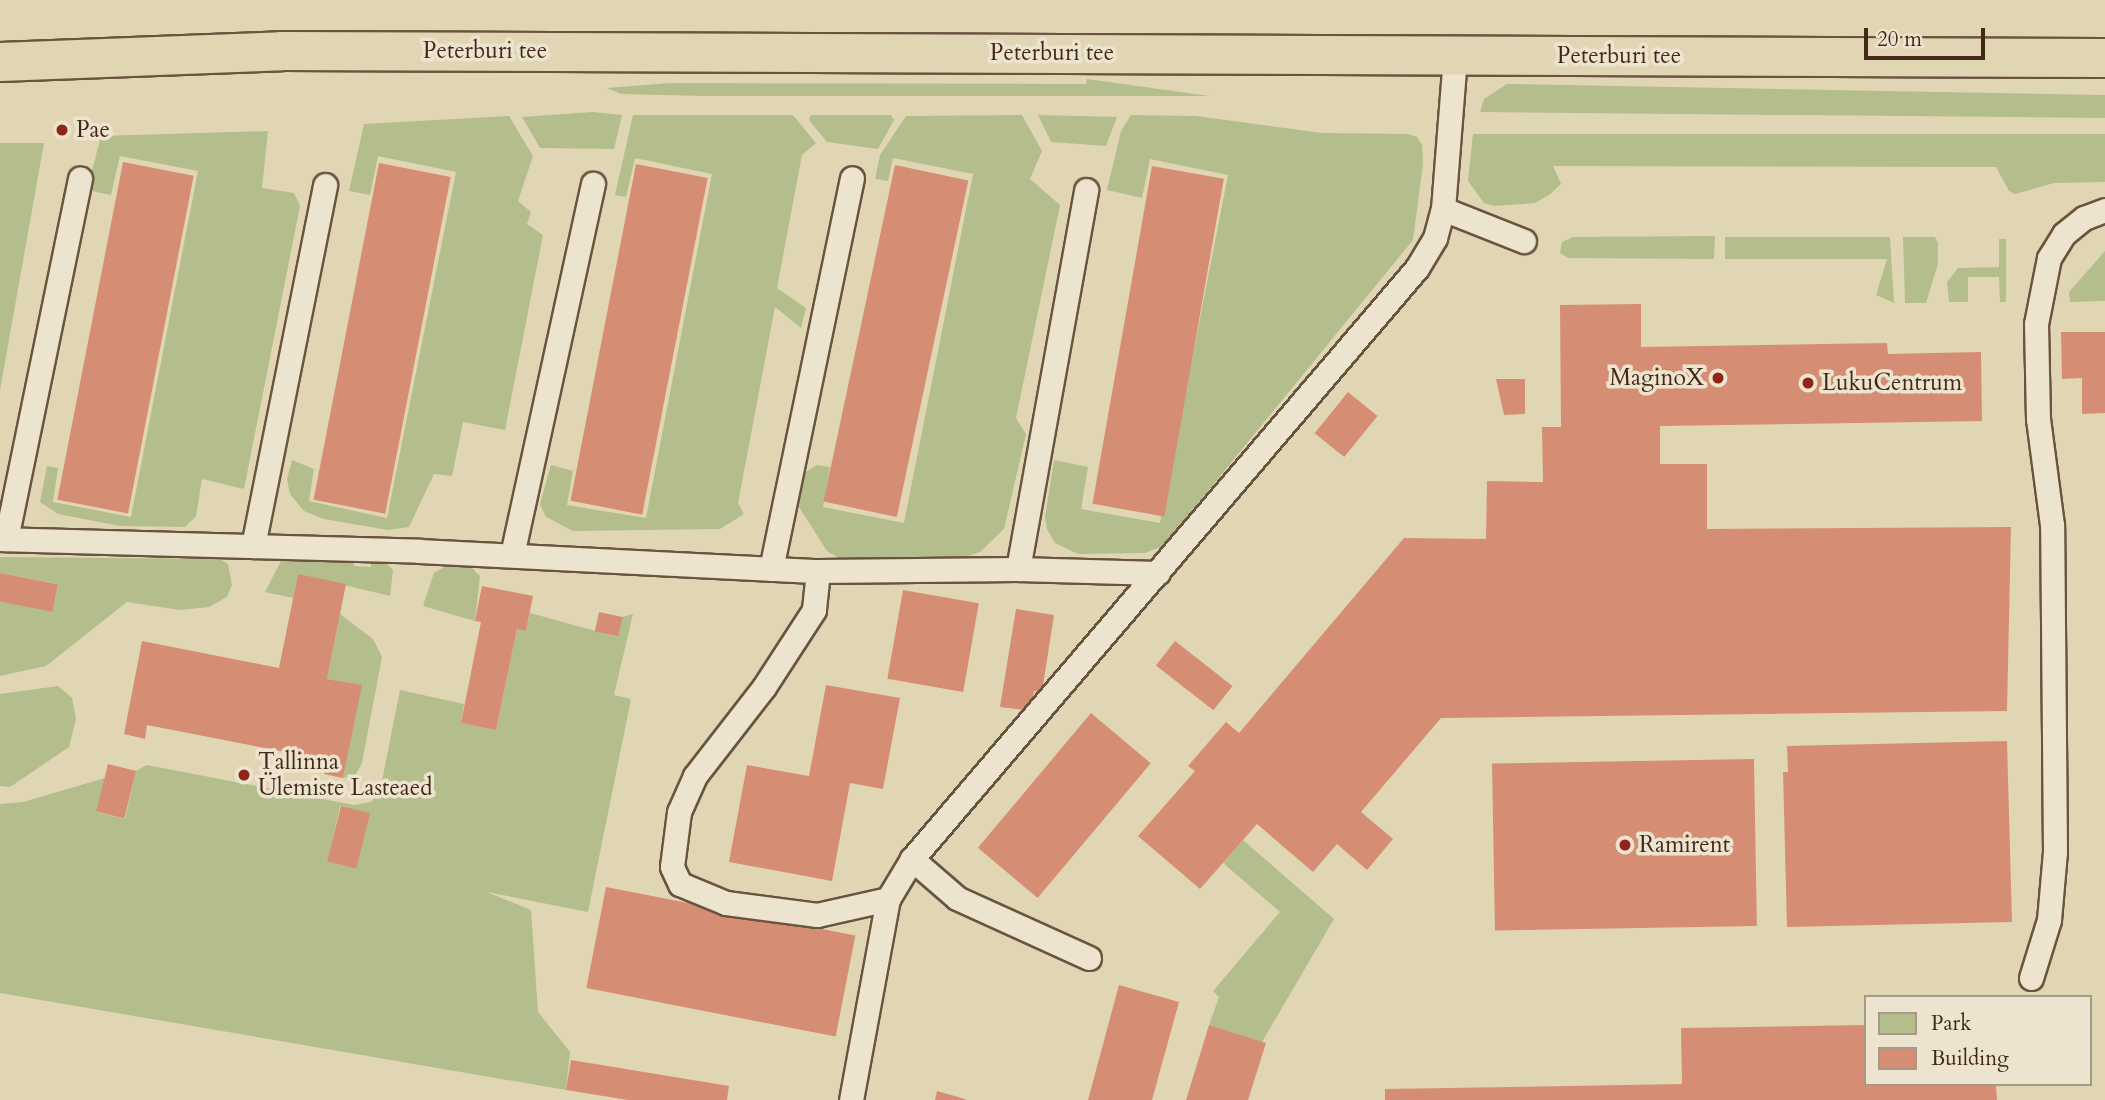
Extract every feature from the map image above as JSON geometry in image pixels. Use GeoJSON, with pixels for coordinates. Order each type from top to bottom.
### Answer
{"type":"FeatureCollection","features":[{"type":"Feature","properties":{"kind":"highway","name":"Peterburi tee"},"geometry":{"type":"LineString","coordinates":[[0,62],[282,51],[2105,58]]}},
{"type":"Feature","properties":{"kind":"lane"},"geometry":{"type":"LineString","coordinates":[[851,1100],[888,899],[912,859],[1417,268],[1435,238],[1443,208],[1453,122],[1455,55]]}},
{"type":"Feature","properties":{"kind":"lane"},"geometry":{"type":"LineString","coordinates":[[771,569],[852,178]]}},
{"type":"Feature","properties":{"kind":"lane"},"geometry":{"type":"LineString","coordinates":[[80,179],[3,539],[512,555],[818,571],[1018,569],[1158,573]]}},
{"type":"Feature","properties":{"kind":"lane"},"geometry":{"type":"LineString","coordinates":[[512,555],[593,184]]}},
{"type":"Feature","properties":{"kind":"lane"},"geometry":{"type":"LineString","coordinates":[[253,546],[325,185]]}},
{"type":"Feature","properties":{"kind":"lane"},"geometry":{"type":"LineString","coordinates":[[1018,569],[1086,190]]}},
{"type":"Feature","properties":{"kind":"lane"},"geometry":{"type":"LineString","coordinates":[[1443,208],[1524,241]]}},
{"type":"Feature","properties":{"kind":"lane"},"geometry":{"type":"LineString","coordinates":[[2031,978],[2049,920],[2055,852],[2052,525],[2038,419],[2036,324],[2049,258],[2064,234],[2084,218],[2105,210]]}},
{"type":"Feature","properties":{"kind":"lane"},"geometry":{"type":"LineString","coordinates":[[818,571],[814,610],[764,687],[695,776],[679,812],[672,867],[680,884],[726,903],[817,915],[888,899]]}},
{"type":"Feature","properties":{"kind":"lane"},"geometry":{"type":"LineString","coordinates":[[912,859],[957,898],[1089,958]]}},
{"type":"Feature","properties":{"kind":"green space"},"geometry":{"type":"Polygon","coordinates":[[[1087,79],[1209,96],[705,96],[621,94],[607,88],[670,83],[1086,84],[1087,79]]]}},
{"type":"Feature","properties":{"kind":"green space"},"geometry":{"type":"Polygon","coordinates":[[[1507,84],[2105,95],[2105,118],[1480,112],[1484,99],[1507,84]]]}},
{"type":"Feature","properties":{"kind":"green space"},"geometry":{"type":"Polygon","coordinates":[[[592,112],[622,115],[614,149],[540,148],[522,117],[592,112]]]}},
{"type":"Feature","properties":{"kind":"green space"},"geometry":{"type":"Polygon","coordinates":[[[633,115],[793,115],[816,143],[802,155],[777,288],[806,308],[801,328],[775,307],[738,503],[744,514],[720,529],[573,531],[546,517],[540,504],[551,465],[573,471],[567,505],[646,518],[712,174],[635,158],[626,197],[615,195],[633,115]]]}},
{"type":"Feature","properties":{"kind":"green space"},"geometry":{"type":"Polygon","coordinates":[[[811,115],[891,115],[894,120],[878,149],[827,142],[809,120],[811,115]]]}},
{"type":"Feature","properties":{"kind":"green space"},"geometry":{"type":"Polygon","coordinates":[[[1022,115],[1042,151],[1030,179],[1060,205],[1016,418],[1026,434],[1004,529],[980,552],[965,557],[839,558],[827,551],[799,507],[804,473],[817,465],[830,467],[823,507],[904,523],[973,174],[893,158],[888,181],[875,179],[880,155],[906,116],[1022,115]]]}},
{"type":"Feature","properties":{"kind":"green space"},"geometry":{"type":"Polygon","coordinates":[[[1038,115],[1117,117],[1106,146],[1051,142],[1038,115]]]}},
{"type":"Feature","properties":{"kind":"green space"},"geometry":{"type":"Polygon","coordinates":[[[1131,115],[1196,116],[1322,133],[1407,134],[1417,137],[1422,145],[1423,164],[1413,240],[1163,546],[1145,553],[1078,554],[1055,543],[1047,529],[1045,517],[1054,460],[1088,467],[1081,509],[1160,523],[1228,175],[1150,159],[1142,198],[1107,190],[1121,131],[1131,115]]]}},
{"type":"Feature","properties":{"kind":"green space"},"geometry":{"type":"Polygon","coordinates":[[[509,116],[533,156],[518,201],[531,212],[527,224],[543,235],[505,430],[463,422],[452,476],[434,474],[409,527],[388,530],[324,519],[304,511],[290,494],[287,479],[292,460],[314,469],[309,501],[387,518],[456,172],[378,156],[370,195],[349,191],[364,124],[509,116]]]}},
{"type":"Feature","properties":{"kind":"green space"},"geometry":{"type":"Polygon","coordinates":[[[268,131],[262,188],[294,193],[300,206],[244,489],[202,479],[196,516],[185,527],[120,526],[58,514],[40,502],[47,466],[58,468],[53,502],[131,517],[198,171],[120,156],[111,195],[87,190],[101,136],[268,131]]]}},
{"type":"Feature","properties":{"kind":"green space"},"geometry":{"type":"Polygon","coordinates":[[[1473,134],[2105,134],[2105,182],[2054,183],[2015,194],[2009,191],[1996,167],[1553,166],[1561,184],[1549,195],[1535,203],[1494,206],[1484,203],[1468,181],[1473,134]]]}},
{"type":"Feature","properties":{"kind":"green space"},"geometry":{"type":"Polygon","coordinates":[[[0,143],[44,143],[0,390],[0,143]]]}},
{"type":"Feature","properties":{"kind":"green space"},"geometry":{"type":"Polygon","coordinates":[[[1715,236],[1714,259],[1568,258],[1560,253],[1562,242],[1573,237],[1715,236]]]}},
{"type":"Feature","properties":{"kind":"green space"},"geometry":{"type":"Polygon","coordinates":[[[1725,237],[1890,237],[1894,303],[1876,295],[1887,259],[1725,259],[1725,237]]]}},
{"type":"Feature","properties":{"kind":"green space"},"geometry":{"type":"Polygon","coordinates":[[[1903,237],[1935,237],[1938,243],[1938,264],[1926,303],[1905,303],[1903,237]]]}},
{"type":"Feature","properties":{"kind":"green space"},"geometry":{"type":"Polygon","coordinates":[[[1999,239],[2006,239],[2006,302],[2000,302],[1999,277],[1968,277],[1968,302],[1949,302],[1947,282],[1958,268],[1999,267],[1999,239]]]}},
{"type":"Feature","properties":{"kind":"green space"},"geometry":{"type":"Polygon","coordinates":[[[2105,251],[2105,301],[2070,302],[2069,292],[2105,251]]]}},
{"type":"Feature","properties":{"kind":"green space"},"geometry":{"type":"Polygon","coordinates":[[[0,557],[220,559],[228,564],[232,585],[227,597],[209,607],[180,610],[127,602],[46,666],[0,676],[0,601],[53,610],[58,584],[0,573],[0,557]]]}},
{"type":"Feature","properties":{"kind":"green space"},"geometry":{"type":"Polygon","coordinates":[[[281,561],[354,562],[354,566],[371,567],[371,562],[385,562],[393,570],[390,596],[298,574],[293,598],[265,592],[281,561]]]}},
{"type":"Feature","properties":{"kind":"green space"},"geometry":{"type":"Polygon","coordinates":[[[448,565],[469,565],[480,576],[475,621],[423,606],[434,573],[448,565]]]}},
{"type":"Feature","properties":{"kind":"green space"},"geometry":{"type":"Polygon","coordinates":[[[530,613],[617,637],[622,617],[633,614],[614,695],[631,699],[588,912],[487,892],[531,910],[538,1012],[570,1052],[566,1090],[0,993],[0,804],[23,802],[105,778],[97,812],[125,819],[136,771],[147,765],[354,805],[371,802],[380,791],[400,690],[464,704],[461,723],[496,730],[517,629],[526,631],[530,613]],[[341,806],[328,861],[357,868],[341,806]]]}},
{"type":"Feature","properties":{"kind":"green space"},"geometry":{"type":"Polygon","coordinates":[[[340,614],[373,639],[382,657],[362,763],[356,774],[343,778],[361,685],[327,679],[340,614]]]}},
{"type":"Feature","properties":{"kind":"green space"},"geometry":{"type":"Polygon","coordinates":[[[58,686],[72,698],[76,719],[69,747],[10,787],[0,786],[0,694],[58,686]]]}},
{"type":"Feature","properties":{"kind":"green space"},"geometry":{"type":"Polygon","coordinates":[[[1243,840],[1334,919],[1262,1042],[1209,1025],[1219,997],[1213,991],[1280,912],[1223,863],[1243,840]]]}},
{"type":"Feature","properties":{"kind":"building"},"geometry":{"type":"Polygon","coordinates":[[[123,162],[194,176],[128,513],[57,500],[123,162]]]}},
{"type":"Feature","properties":{"kind":"building"},"geometry":{"type":"Polygon","coordinates":[[[379,163],[451,177],[385,514],[314,500],[379,163]]]}},
{"type":"Feature","properties":{"kind":"building"},"geometry":{"type":"Polygon","coordinates":[[[636,164],[708,178],[642,515],[571,501],[636,164]]]}},
{"type":"Feature","properties":{"kind":"building"},"geometry":{"type":"Polygon","coordinates":[[[895,165],[968,181],[897,517],[823,501],[895,165]]]}},
{"type":"Feature","properties":{"kind":"building"},"geometry":{"type":"Polygon","coordinates":[[[1152,166],[1224,179],[1164,516],[1092,504],[1152,166]]]}},
{"type":"Feature","properties":{"kind":"building"},"geometry":{"type":"Polygon","coordinates":[[[1641,304],[1641,347],[1887,343],[1888,354],[1981,352],[1982,421],[1660,426],[1660,464],[1707,464],[1707,529],[2011,527],[2007,711],[1441,718],[1361,812],[1393,839],[1367,870],[1337,844],[1313,872],[1257,824],[1200,889],[1138,836],[1195,771],[1188,766],[1226,722],[1239,733],[1404,538],[1486,539],[1487,481],[1543,482],[1542,427],[1561,427],[1560,305],[1641,304]]]}},
{"type":"Feature","properties":{"kind":"building"},"geometry":{"type":"Polygon","coordinates":[[[2061,332],[2105,332],[2105,413],[2082,414],[2082,378],[2062,379],[2061,332]]]}},
{"type":"Feature","properties":{"kind":"building"},"geometry":{"type":"Polygon","coordinates":[[[1496,379],[1525,379],[1525,414],[1504,415],[1496,379]]]}},
{"type":"Feature","properties":{"kind":"building"},"geometry":{"type":"Polygon","coordinates":[[[1348,392],[1378,416],[1344,457],[1315,433],[1348,392]]]}},
{"type":"Feature","properties":{"kind":"building"},"geometry":{"type":"Polygon","coordinates":[[[0,573],[58,584],[53,612],[0,602],[0,573]]]}},
{"type":"Feature","properties":{"kind":"building"},"geometry":{"type":"Polygon","coordinates":[[[298,574],[346,584],[327,679],[362,685],[343,778],[324,774],[326,760],[147,725],[145,739],[124,734],[142,641],[279,668],[298,574]]]}},
{"type":"Feature","properties":{"kind":"building"},"geometry":{"type":"Polygon","coordinates":[[[482,586],[533,596],[526,631],[517,629],[496,730],[461,723],[481,622],[475,621],[482,586]]]}},
{"type":"Feature","properties":{"kind":"building"},"geometry":{"type":"Polygon","coordinates":[[[903,590],[979,603],[963,692],[887,679],[903,590]]]}},
{"type":"Feature","properties":{"kind":"building"},"geometry":{"type":"Polygon","coordinates":[[[1016,609],[1054,615],[1042,692],[1034,691],[1031,711],[1000,707],[1016,609]]]}},
{"type":"Feature","properties":{"kind":"building"},"geometry":{"type":"Polygon","coordinates":[[[599,612],[622,617],[618,637],[595,632],[599,612]]]}},
{"type":"Feature","properties":{"kind":"building"},"geometry":{"type":"Polygon","coordinates":[[[1175,641],[1233,686],[1213,710],[1156,665],[1175,641]]]}},
{"type":"Feature","properties":{"kind":"building"},"geometry":{"type":"Polygon","coordinates":[[[826,685],[900,698],[883,789],[850,783],[832,881],[729,862],[747,765],[809,776],[826,685]]]}},
{"type":"Feature","properties":{"kind":"building"},"geometry":{"type":"Polygon","coordinates":[[[1091,713],[1151,763],[1038,898],[978,848],[1091,713]]]}},
{"type":"Feature","properties":{"kind":"building"},"geometry":{"type":"Polygon","coordinates":[[[2007,741],[2012,922],[1787,927],[1783,772],[1788,772],[1787,746],[2007,741]]]}},
{"type":"Feature","properties":{"kind":"building","name":"Ramirent"},"geometry":{"type":"Polygon","coordinates":[[[1754,759],[1757,926],[1495,931],[1492,764],[1754,759]]]}},
{"type":"Feature","properties":{"kind":"building"},"geometry":{"type":"Polygon","coordinates":[[[108,764],[136,771],[124,819],[96,812],[108,764]]]}},
{"type":"Feature","properties":{"kind":"building"},"geometry":{"type":"Polygon","coordinates":[[[341,806],[370,813],[356,869],[327,861],[341,806]]]}},
{"type":"Feature","properties":{"kind":"building"},"geometry":{"type":"Polygon","coordinates":[[[606,887],[855,935],[836,1037],[586,988],[606,887]]]}},
{"type":"Feature","properties":{"kind":"building"},"geometry":{"type":"Polygon","coordinates":[[[1119,985],[1179,1002],[1152,1100],[1088,1100],[1119,985]]]}},
{"type":"Feature","properties":{"kind":"building"},"geometry":{"type":"Polygon","coordinates":[[[1209,1025],[1266,1043],[1248,1100],[1186,1100],[1209,1025]]]}},
{"type":"Feature","properties":{"kind":"building"},"geometry":{"type":"Polygon","coordinates":[[[1864,1025],[1864,1086],[1996,1086],[1997,1100],[1385,1100],[1385,1089],[1682,1084],[1681,1028],[1864,1025]]]}},
{"type":"Feature","properties":{"kind":"building"},"geometry":{"type":"Polygon","coordinates":[[[571,1060],[729,1086],[727,1100],[628,1100],[566,1090],[571,1060]]]}},
{"type":"Feature","properties":{"kind":"building"},"geometry":{"type":"Polygon","coordinates":[[[937,1091],[965,1099],[965,1100],[935,1100],[937,1091]]]}},
{"type":"Feature","properties":{"kind":"place","name":"Pae"},"geometry":{"type":"Point","coordinates":[62,130]}},
{"type":"Feature","properties":{"kind":"place","name":"MaginoX"},"geometry":{"type":"Point","coordinates":[1718,378]}},
{"type":"Feature","properties":{"kind":"place","name":"LukuCentrum"},"geometry":{"type":"Point","coordinates":[1808,383]}},
{"type":"Feature","properties":{"kind":"place","name":"Tallinna Ülemiste Lasteaed"},"geometry":{"type":"Point","coordinates":[244,775]}},
{"type":"Feature","properties":{"kind":"place","name":"Ramirent"},"geometry":{"type":"Point","coordinates":[1625,845]}}]}
